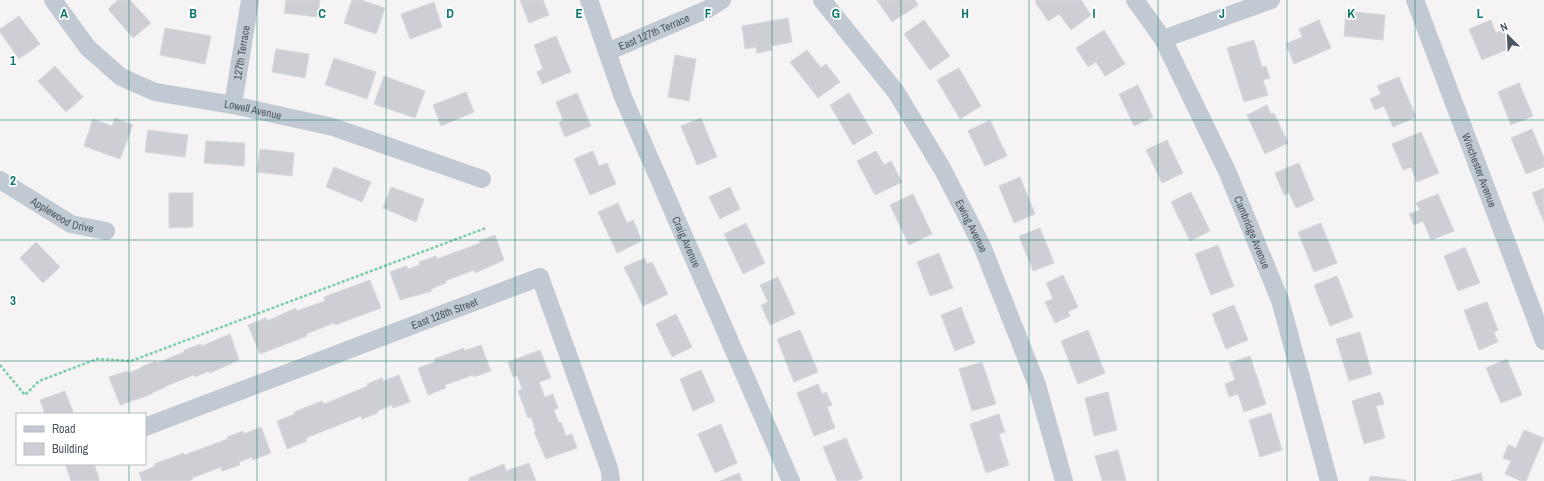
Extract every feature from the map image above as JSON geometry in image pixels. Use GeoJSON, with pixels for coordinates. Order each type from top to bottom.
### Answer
{"type":"FeatureCollection","features":[{"type":"Feature","properties":{"kind":"street","name":"Lowell Avenue"},"geometry":{"type":"LineString","coordinates":[[53,0],[88,48],[121,77],[155,92],[233,105],[333,127],[482,179]]}},
{"type":"Feature","properties":{"kind":"street","name":"127th Terrace"},"geometry":{"type":"LineString","coordinates":[[233,105],[250,0]]}},
{"type":"Feature","properties":{"kind":"street","name":"Craig Avenue"},"geometry":{"type":"LineString","coordinates":[[589,0],[623,97],[791,481]]}},
{"type":"Feature","properties":{"kind":"street","name":"East 127th Terrace"},"geometry":{"type":"LineString","coordinates":[[607,52],[708,9],[722,0]]}},
{"type":"Feature","properties":{"kind":"street","name":"Ewing Avenue"},"geometry":{"type":"LineString","coordinates":[[822,0],[896,92],[943,170],[982,246],[1037,384],[1064,481]]}},
{"type":"Feature","properties":{"kind":"street","name":"Cambridge Avenue"},"geometry":{"type":"LineString","coordinates":[[1135,0],[1164,39],[1227,171],[1280,300],[1329,481]]}},
{"type":"Feature","properties":{"kind":"street"},"geometry":{"type":"LineString","coordinates":[[1164,39],[1271,0]]}},
{"type":"Feature","properties":{"kind":"street","name":"Winchester Avenue"},"geometry":{"type":"LineString","coordinates":[[1416,0],[1544,341]]}},
{"type":"Feature","properties":{"kind":"street","name":"Applewood Drive"},"geometry":{"type":"LineString","coordinates":[[0,180],[71,224],[106,231]]}},
{"type":"Feature","properties":{"kind":"street","name":"East 128th Street"},"geometry":{"type":"LineString","coordinates":[[146,426],[540,277],[609,468],[610,481]]}},
{"type":"Feature","properties":{"kind":"path"},"geometry":{"type":"LineString","coordinates":[[0,364],[25,395],[40,381],[98,359],[131,361],[486,228]]}},
{"type":"Feature","properties":{"kind":"building"},"geometry":{"type":"Polygon","coordinates":[[[118,0],[130,0],[151,23],[133,38],[108,9],[118,0]]]}},
{"type":"Feature","properties":{"kind":"building"},"geometry":{"type":"Polygon","coordinates":[[[286,0],[320,0],[318,17],[284,13],[286,0]]]}},
{"type":"Feature","properties":{"kind":"building"},"geometry":{"type":"Polygon","coordinates":[[[352,0],[361,0],[385,8],[376,34],[344,23],[352,0]]]}},
{"type":"Feature","properties":{"kind":"building"},"geometry":{"type":"Polygon","coordinates":[[[520,0],[543,0],[549,15],[529,23],[520,0]]]}},
{"type":"Feature","properties":{"kind":"building"},"geometry":{"type":"Polygon","coordinates":[[[877,0],[915,0],[918,5],[892,22],[877,0]]]}},
{"type":"Feature","properties":{"kind":"building"},"geometry":{"type":"Polygon","coordinates":[[[1037,0],[1081,0],[1091,15],[1071,30],[1059,14],[1048,21],[1035,2],[1037,0]]]}},
{"type":"Feature","properties":{"kind":"building"},"geometry":{"type":"Polygon","coordinates":[[[434,2],[442,27],[410,39],[401,14],[434,2]]]}},
{"type":"Feature","properties":{"kind":"building"},"geometry":{"type":"Polygon","coordinates":[[[1346,11],[1385,15],[1383,40],[1344,36],[1346,11]]]}},
{"type":"Feature","properties":{"kind":"building"},"geometry":{"type":"Polygon","coordinates":[[[19,16],[40,44],[19,59],[0,32],[0,29],[19,16]]]}},
{"type":"Feature","properties":{"kind":"building"},"geometry":{"type":"Polygon","coordinates":[[[788,18],[792,42],[771,46],[772,50],[757,53],[756,47],[745,49],[742,26],[788,18]]]}},
{"type":"Feature","properties":{"kind":"building"},"geometry":{"type":"Polygon","coordinates":[[[924,20],[950,56],[930,70],[904,34],[924,20]]]}},
{"type":"Feature","properties":{"kind":"building"},"geometry":{"type":"Polygon","coordinates":[[[1319,20],[1331,48],[1294,64],[1286,44],[1302,37],[1299,29],[1319,20]]]}},
{"type":"Feature","properties":{"kind":"building"},"geometry":{"type":"Polygon","coordinates":[[[1491,20],[1496,33],[1505,29],[1513,47],[1482,60],[1469,29],[1491,20]]]}},
{"type":"Feature","properties":{"kind":"building"},"geometry":{"type":"Polygon","coordinates":[[[165,28],[211,36],[205,64],[160,55],[165,28]]]}},
{"type":"Feature","properties":{"kind":"building"},"geometry":{"type":"Polygon","coordinates":[[[1104,30],[1125,64],[1105,76],[1096,62],[1088,67],[1076,48],[1104,30]]]}},
{"type":"Feature","properties":{"kind":"building"},"geometry":{"type":"Polygon","coordinates":[[[556,36],[571,72],[542,84],[537,72],[543,69],[534,45],[556,36]]]}},
{"type":"Feature","properties":{"kind":"building"},"geometry":{"type":"Polygon","coordinates":[[[1254,40],[1262,67],[1266,66],[1270,78],[1263,80],[1268,95],[1244,102],[1227,48],[1254,40]]]}},
{"type":"Feature","properties":{"kind":"building"},"geometry":{"type":"Polygon","coordinates":[[[276,49],[309,54],[305,78],[272,72],[276,49]]]}},
{"type":"Feature","properties":{"kind":"building"},"geometry":{"type":"Polygon","coordinates":[[[807,50],[821,68],[826,64],[840,82],[818,98],[790,62],[807,50]]]}},
{"type":"Feature","properties":{"kind":"building"},"geometry":{"type":"Polygon","coordinates":[[[675,55],[696,59],[689,101],[668,97],[675,55]]]}},
{"type":"Feature","properties":{"kind":"building"},"geometry":{"type":"Polygon","coordinates":[[[334,58],[376,72],[367,99],[325,85],[334,58]]]}},
{"type":"Feature","properties":{"kind":"building"},"geometry":{"type":"Polygon","coordinates":[[[55,66],[83,97],[66,112],[38,81],[55,66]]]}},
{"type":"Feature","properties":{"kind":"building"},"geometry":{"type":"Polygon","coordinates":[[[959,68],[981,106],[960,119],[937,80],[959,68]]]}},
{"type":"Feature","properties":{"kind":"building"},"geometry":{"type":"Polygon","coordinates":[[[384,76],[425,91],[415,118],[374,104],[384,76]]]}},
{"type":"Feature","properties":{"kind":"building"},"geometry":{"type":"Polygon","coordinates":[[[1399,77],[1416,117],[1393,127],[1384,106],[1375,110],[1370,99],[1381,94],[1377,86],[1399,77]]]}},
{"type":"Feature","properties":{"kind":"building"},"geometry":{"type":"Polygon","coordinates":[[[1519,83],[1533,116],[1511,125],[1498,92],[1519,83]]]}},
{"type":"Feature","properties":{"kind":"building"},"geometry":{"type":"Polygon","coordinates":[[[1138,85],[1153,117],[1134,126],[1119,94],[1138,85]]]}},
{"type":"Feature","properties":{"kind":"building"},"geometry":{"type":"Polygon","coordinates":[[[466,92],[474,112],[441,126],[433,105],[466,92]]]}},
{"type":"Feature","properties":{"kind":"building"},"geometry":{"type":"Polygon","coordinates":[[[577,93],[591,126],[565,137],[559,123],[563,120],[556,102],[577,93]]]}},
{"type":"Feature","properties":{"kind":"building"},"geometry":{"type":"Polygon","coordinates":[[[849,93],[873,133],[853,145],[830,105],[849,93]]]}},
{"type":"Feature","properties":{"kind":"building"},"geometry":{"type":"Polygon","coordinates":[[[1267,105],[1271,114],[1274,113],[1288,143],[1265,154],[1247,115],[1267,105]]]}},
{"type":"Feature","properties":{"kind":"building"},"geometry":{"type":"Polygon","coordinates":[[[115,118],[133,125],[120,159],[84,146],[93,119],[112,126],[115,118]]]}},
{"type":"Feature","properties":{"kind":"building"},"geometry":{"type":"Polygon","coordinates":[[[701,118],[717,157],[697,165],[681,126],[701,118]]]}},
{"type":"Feature","properties":{"kind":"building"},"geometry":{"type":"Polygon","coordinates":[[[990,120],[1007,156],[985,166],[968,131],[990,120]]]}},
{"type":"Feature","properties":{"kind":"building"},"geometry":{"type":"Polygon","coordinates":[[[1532,129],[1544,158],[1544,167],[1526,174],[1511,138],[1532,129]]]}},
{"type":"Feature","properties":{"kind":"building"},"geometry":{"type":"Polygon","coordinates":[[[148,130],[188,135],[185,157],[145,152],[148,130]]]}},
{"type":"Feature","properties":{"kind":"building"},"geometry":{"type":"Polygon","coordinates":[[[1421,132],[1439,173],[1417,182],[1411,167],[1403,170],[1392,144],[1421,132]]]}},
{"type":"Feature","properties":{"kind":"building"},"geometry":{"type":"Polygon","coordinates":[[[1167,140],[1183,173],[1162,183],[1146,150],[1167,140]]]}},
{"type":"Feature","properties":{"kind":"building"},"geometry":{"type":"Polygon","coordinates":[[[206,141],[245,143],[244,166],[204,163],[206,141]]]}},
{"type":"Feature","properties":{"kind":"building"},"geometry":{"type":"Polygon","coordinates":[[[260,149],[294,153],[292,176],[257,172],[260,149]]]}},
{"type":"Feature","properties":{"kind":"building"},"geometry":{"type":"Polygon","coordinates":[[[593,151],[599,166],[607,163],[616,184],[590,195],[574,159],[593,151]]]}},
{"type":"Feature","properties":{"kind":"building"},"geometry":{"type":"Polygon","coordinates":[[[876,151],[884,165],[891,161],[902,182],[875,195],[857,161],[876,151]]]}},
{"type":"Feature","properties":{"kind":"building"},"geometry":{"type":"Polygon","coordinates":[[[1299,163],[1314,200],[1296,208],[1289,193],[1284,195],[1275,173],[1299,163]]]}},
{"type":"Feature","properties":{"kind":"building"},"geometry":{"type":"Polygon","coordinates":[[[334,167],[371,182],[362,202],[326,187],[334,167]]]}},
{"type":"Feature","properties":{"kind":"building"},"geometry":{"type":"Polygon","coordinates":[[[1020,177],[1035,214],[1014,223],[999,186],[1020,177]]]}},
{"type":"Feature","properties":{"kind":"building"},"geometry":{"type":"Polygon","coordinates":[[[391,187],[424,199],[416,222],[383,208],[391,187]]]}},
{"type":"Feature","properties":{"kind":"building"},"geometry":{"type":"Polygon","coordinates":[[[730,187],[740,209],[720,219],[709,197],[730,187]]]}},
{"type":"Feature","properties":{"kind":"building"},"geometry":{"type":"Polygon","coordinates":[[[1544,188],[1544,222],[1532,193],[1544,188]]]}},
{"type":"Feature","properties":{"kind":"building"},"geometry":{"type":"Polygon","coordinates":[[[1191,192],[1210,231],[1190,241],[1171,202],[1191,192]]]}},
{"type":"Feature","properties":{"kind":"building"},"geometry":{"type":"Polygon","coordinates":[[[169,193],[193,193],[193,227],[169,228],[169,193]]]}},
{"type":"Feature","properties":{"kind":"building"},"geometry":{"type":"Polygon","coordinates":[[[913,194],[932,234],[909,245],[890,205],[913,194]]]}},
{"type":"Feature","properties":{"kind":"building"},"geometry":{"type":"Polygon","coordinates":[[[1438,194],[1454,231],[1431,240],[1423,221],[1414,225],[1409,214],[1420,210],[1416,203],[1438,194]]]}},
{"type":"Feature","properties":{"kind":"building"},"geometry":{"type":"Polygon","coordinates":[[[618,203],[627,223],[633,220],[642,241],[617,253],[598,212],[618,203]]]}},
{"type":"Feature","properties":{"kind":"building"},"geometry":{"type":"Polygon","coordinates":[[[746,223],[765,263],[743,274],[724,234],[746,223]]]}},
{"type":"Feature","properties":{"kind":"building"},"geometry":{"type":"Polygon","coordinates":[[[1321,223],[1337,263],[1314,272],[1298,232],[1321,223]]]}},
{"type":"Feature","properties":{"kind":"building"},"geometry":{"type":"Polygon","coordinates":[[[1040,228],[1054,263],[1033,271],[1019,236],[1040,228]]]}},
{"type":"Feature","properties":{"kind":"building"},"geometry":{"type":"Polygon","coordinates":[[[495,235],[504,260],[475,273],[474,270],[445,281],[446,283],[431,289],[432,291],[400,300],[390,272],[406,266],[408,269],[420,265],[419,262],[436,256],[437,259],[480,243],[479,241],[495,235]]]}},
{"type":"Feature","properties":{"kind":"building"},"geometry":{"type":"Polygon","coordinates":[[[36,242],[60,267],[43,283],[20,258],[36,242]]]}},
{"type":"Feature","properties":{"kind":"building"},"geometry":{"type":"Polygon","coordinates":[[[1218,245],[1234,286],[1211,295],[1195,254],[1218,245]]]}},
{"type":"Feature","properties":{"kind":"building"},"geometry":{"type":"Polygon","coordinates":[[[1465,247],[1480,283],[1458,291],[1444,256],[1465,247]]]}},
{"type":"Feature","properties":{"kind":"building"},"geometry":{"type":"Polygon","coordinates":[[[939,253],[953,288],[930,296],[917,262],[939,253]]]}},
{"type":"Feature","properties":{"kind":"building"},"geometry":{"type":"Polygon","coordinates":[[[645,258],[647,264],[652,262],[668,294],[643,306],[624,267],[645,258]]]}},
{"type":"Feature","properties":{"kind":"building"},"geometry":{"type":"Polygon","coordinates":[[[1063,275],[1078,307],[1068,312],[1070,316],[1055,323],[1045,302],[1053,299],[1046,283],[1063,275]]]}},
{"type":"Feature","properties":{"kind":"building"},"geometry":{"type":"Polygon","coordinates":[[[1337,276],[1353,317],[1330,326],[1314,285],[1337,276]]]}},
{"type":"Feature","properties":{"kind":"building"},"geometry":{"type":"Polygon","coordinates":[[[778,277],[795,314],[770,325],[761,305],[768,302],[760,285],[778,277]]]}},
{"type":"Feature","properties":{"kind":"building"},"geometry":{"type":"Polygon","coordinates":[[[370,280],[381,308],[335,325],[334,323],[306,334],[307,336],[260,354],[248,325],[266,318],[267,321],[296,308],[297,311],[325,301],[324,297],[370,280]]]}},
{"type":"Feature","properties":{"kind":"building"},"geometry":{"type":"Polygon","coordinates":[[[1487,302],[1498,330],[1494,332],[1498,342],[1479,350],[1464,310],[1487,302]]]}},
{"type":"Feature","properties":{"kind":"building"},"geometry":{"type":"Polygon","coordinates":[[[1234,305],[1248,340],[1226,349],[1212,314],[1234,305]]]}},
{"type":"Feature","properties":{"kind":"building"},"geometry":{"type":"Polygon","coordinates":[[[961,307],[975,343],[955,351],[941,315],[961,307]]]}},
{"type":"Feature","properties":{"kind":"building"},"geometry":{"type":"Polygon","coordinates":[[[676,314],[692,347],[672,357],[656,324],[676,314]]]}},
{"type":"Feature","properties":{"kind":"building"},"geometry":{"type":"Polygon","coordinates":[[[800,330],[818,372],[794,382],[777,339],[800,330]]]}},
{"type":"Feature","properties":{"kind":"building"},"geometry":{"type":"Polygon","coordinates":[[[1088,330],[1105,373],[1078,384],[1061,341],[1088,330]]]}},
{"type":"Feature","properties":{"kind":"building"},"geometry":{"type":"Polygon","coordinates":[[[1360,332],[1372,374],[1349,381],[1336,339],[1360,332]]]}},
{"type":"Feature","properties":{"kind":"building"},"geometry":{"type":"Polygon","coordinates":[[[230,334],[239,360],[210,373],[209,371],[195,377],[194,375],[166,386],[152,394],[120,405],[109,377],[127,371],[128,373],[156,361],[157,363],[184,352],[184,350],[201,344],[202,346],[230,334]]]}},
{"type":"Feature","properties":{"kind":"building"},"geometry":{"type":"Polygon","coordinates":[[[481,345],[491,371],[474,377],[473,375],[445,385],[446,388],[428,395],[418,368],[435,362],[434,359],[464,348],[464,351],[481,345]]]}},
{"type":"Feature","properties":{"kind":"building"},"geometry":{"type":"Polygon","coordinates":[[[540,350],[551,378],[539,382],[545,397],[553,394],[558,408],[554,410],[559,423],[561,422],[566,436],[572,434],[577,448],[546,459],[534,432],[536,431],[531,417],[528,418],[518,391],[522,389],[517,375],[513,377],[508,362],[540,350]]]}},
{"type":"Feature","properties":{"kind":"building"},"geometry":{"type":"Polygon","coordinates":[[[1250,356],[1266,404],[1244,412],[1238,394],[1229,397],[1225,384],[1235,380],[1229,363],[1250,356]]]}},
{"type":"Feature","properties":{"kind":"building"},"geometry":{"type":"Polygon","coordinates":[[[1507,359],[1522,395],[1501,403],[1486,368],[1507,359]]]}},
{"type":"Feature","properties":{"kind":"building"},"geometry":{"type":"Polygon","coordinates":[[[982,362],[996,404],[972,411],[959,369],[982,362]]]}},
{"type":"Feature","properties":{"kind":"building"},"geometry":{"type":"Polygon","coordinates":[[[701,370],[715,401],[693,411],[680,379],[701,370]]]}},
{"type":"Feature","properties":{"kind":"building"},"geometry":{"type":"Polygon","coordinates":[[[399,375],[410,402],[393,408],[392,405],[377,411],[378,413],[362,419],[361,416],[306,438],[307,441],[287,449],[277,421],[295,414],[294,412],[322,401],[324,404],[368,386],[367,384],[382,378],[383,381],[399,375]]]}},
{"type":"Feature","properties":{"kind":"building"},"geometry":{"type":"Polygon","coordinates":[[[818,384],[822,394],[826,392],[832,405],[827,407],[835,428],[814,436],[797,393],[818,384]]]}},
{"type":"Feature","properties":{"kind":"building"},"geometry":{"type":"Polygon","coordinates":[[[65,391],[74,413],[45,413],[40,400],[65,391]]]}},
{"type":"Feature","properties":{"kind":"building"},"geometry":{"type":"Polygon","coordinates":[[[1108,392],[1117,430],[1094,436],[1085,398],[1108,392]]]}},
{"type":"Feature","properties":{"kind":"building"},"geometry":{"type":"Polygon","coordinates":[[[1380,392],[1384,404],[1376,406],[1385,438],[1364,444],[1352,401],[1380,392]]]}},
{"type":"Feature","properties":{"kind":"building"},"geometry":{"type":"Polygon","coordinates":[[[1271,413],[1282,450],[1260,457],[1249,420],[1271,413]]]}},
{"type":"Feature","properties":{"kind":"building"},"geometry":{"type":"Polygon","coordinates":[[[999,414],[1005,432],[999,434],[1009,465],[986,473],[970,424],[999,414]]]}},
{"type":"Feature","properties":{"kind":"building"},"geometry":{"type":"Polygon","coordinates":[[[721,424],[737,463],[715,473],[698,434],[721,424]]]}},
{"type":"Feature","properties":{"kind":"building"},"geometry":{"type":"Polygon","coordinates":[[[261,427],[271,453],[253,460],[252,457],[239,462],[240,465],[222,471],[221,467],[192,478],[193,479],[189,481],[142,481],[139,473],[155,466],[154,464],[228,439],[227,437],[243,431],[244,434],[261,427]]]}},
{"type":"Feature","properties":{"kind":"building"},"geometry":{"type":"Polygon","coordinates":[[[1524,430],[1544,438],[1526,481],[1521,481],[1505,474],[1511,461],[1503,458],[1508,445],[1516,448],[1524,430]]]}},
{"type":"Feature","properties":{"kind":"building"},"geometry":{"type":"Polygon","coordinates":[[[846,438],[863,478],[857,481],[837,481],[823,447],[846,438]]]}},
{"type":"Feature","properties":{"kind":"building"},"geometry":{"type":"Polygon","coordinates":[[[1118,450],[1126,481],[1102,481],[1095,456],[1118,450]]]}},
{"type":"Feature","properties":{"kind":"building"},"geometry":{"type":"Polygon","coordinates":[[[529,463],[536,481],[468,481],[470,480],[469,478],[504,464],[506,471],[529,463]]]}},
{"type":"Feature","properties":{"kind":"building"},"geometry":{"type":"Polygon","coordinates":[[[65,465],[94,465],[99,481],[71,481],[65,465]]]}},
{"type":"Feature","properties":{"kind":"building"},"geometry":{"type":"Polygon","coordinates":[[[739,473],[742,481],[720,481],[739,473]]]}},
{"type":"Feature","properties":{"kind":"building"},"geometry":{"type":"Polygon","coordinates":[[[1481,473],[1483,481],[1451,481],[1481,473]]]}},
{"type":"Feature","properties":{"kind":"building"},"geometry":{"type":"Polygon","coordinates":[[[1370,476],[1406,480],[1406,481],[1369,481],[1370,476]]]}}]}
